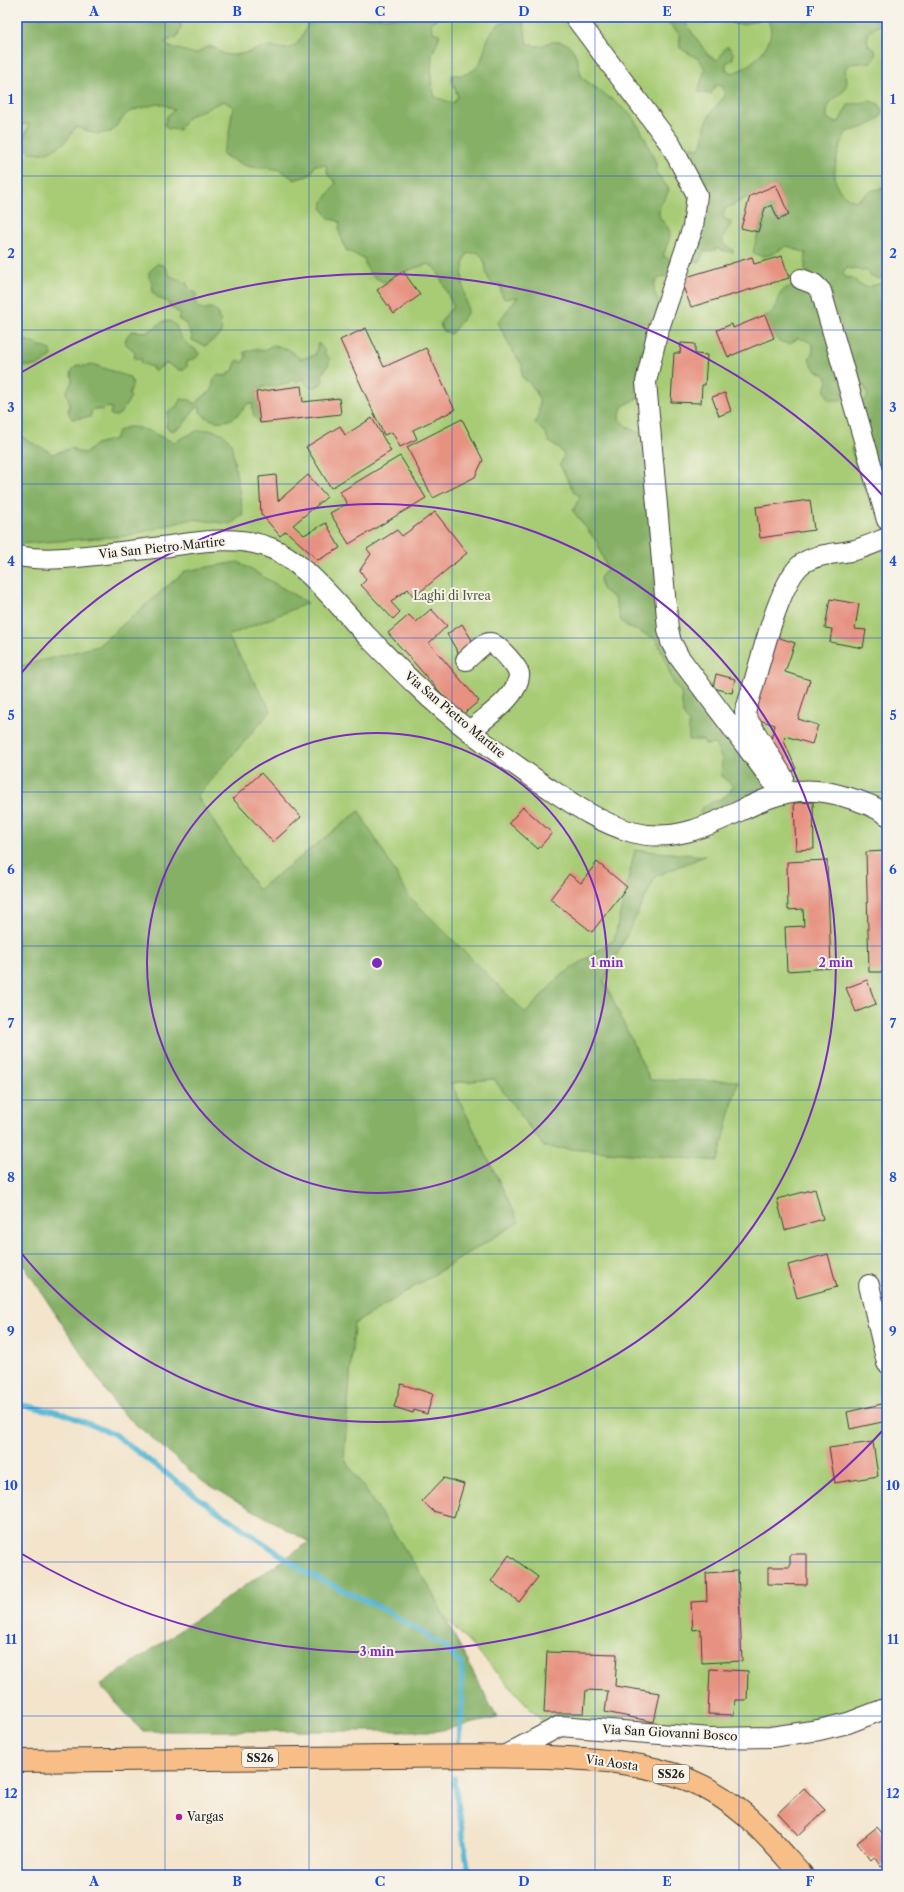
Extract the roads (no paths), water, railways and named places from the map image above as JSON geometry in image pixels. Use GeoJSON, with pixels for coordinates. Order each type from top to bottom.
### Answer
{"type":"FeatureCollection","features":[{"type":"Feature","properties":{"kind":"main road","name":"SS26"},"geometry":{"type":"LineString","coordinates":[[17,1761],[504,1756]]}},
{"type":"Feature","properties":{"kind":"main road","name":"Via Aosta"},"geometry":{"type":"LineString","coordinates":[[504,1756],[585,1758],[630,1764],[688,1779],[714,1791],[734,1804],[754,1822],[802,1875]]}},
{"type":"Feature","properties":{"kind":"street"},"geometry":{"type":"LineString","coordinates":[[575,17],[671,144],[696,195],[693,227],[657,334],[646,382],[668,629],[671,642],[679,657],[787,793]]}},
{"type":"Feature","properties":{"kind":"street"},"geometry":{"type":"LineString","coordinates":[[801,279],[814,284],[820,291],[887,520]]}},
{"type":"Feature","properties":{"kind":"street"},"geometry":{"type":"LineString","coordinates":[[787,793],[744,712],[781,596],[795,570],[803,563],[817,557],[856,550],[887,538]]}},
{"type":"Feature","properties":{"kind":"street","name":"Via San Pietro Martire"},"geometry":{"type":"LineString","coordinates":[[17,556],[46,560],[213,540],[245,541],[272,548],[286,556],[327,592],[417,687],[470,731],[574,806],[611,824],[632,832],[649,835],[673,835],[686,833],[703,828],[770,797],[809,790],[838,794],[871,805],[887,815]]}},
{"type":"Feature","properties":{"kind":"street"},"geometry":{"type":"LineString","coordinates":[[466,660],[485,644],[491,643],[496,645],[516,666],[519,674],[516,686],[509,696],[470,731]]}},
{"type":"Feature","properties":{"kind":"street"},"geometry":{"type":"LineString","coordinates":[[869,1285],[887,1363]]}},
{"type":"Feature","properties":{"kind":"street","name":"Via San Giovanni Bosco"},"geometry":{"type":"LineString","coordinates":[[504,1756],[560,1726],[710,1738],[771,1737],[819,1730],[848,1723],[887,1708]]}},
{"type":"Feature","properties":{"kind":"waterway"},"geometry":{"type":"LineString","coordinates":[[17,1404],[62,1413],[114,1434],[200,1499],[307,1573],[381,1608],[444,1646],[462,1664],[461,1722],[457,1749]]}},
{"type":"Feature","properties":{"kind":"waterway"},"geometry":{"type":"LineString","coordinates":[[454,1778],[469,1875]]}},
{"type":"Feature","properties":{"kind":"place","name":"Vargas"},"geometry":{"type":"Point","coordinates":[179,1817]}},
{"type":"Feature","properties":{"kind":"park label","name":"Laghi di Ivrea"},"geometry":{"type":"Point","coordinates":[452,596]}}]}
